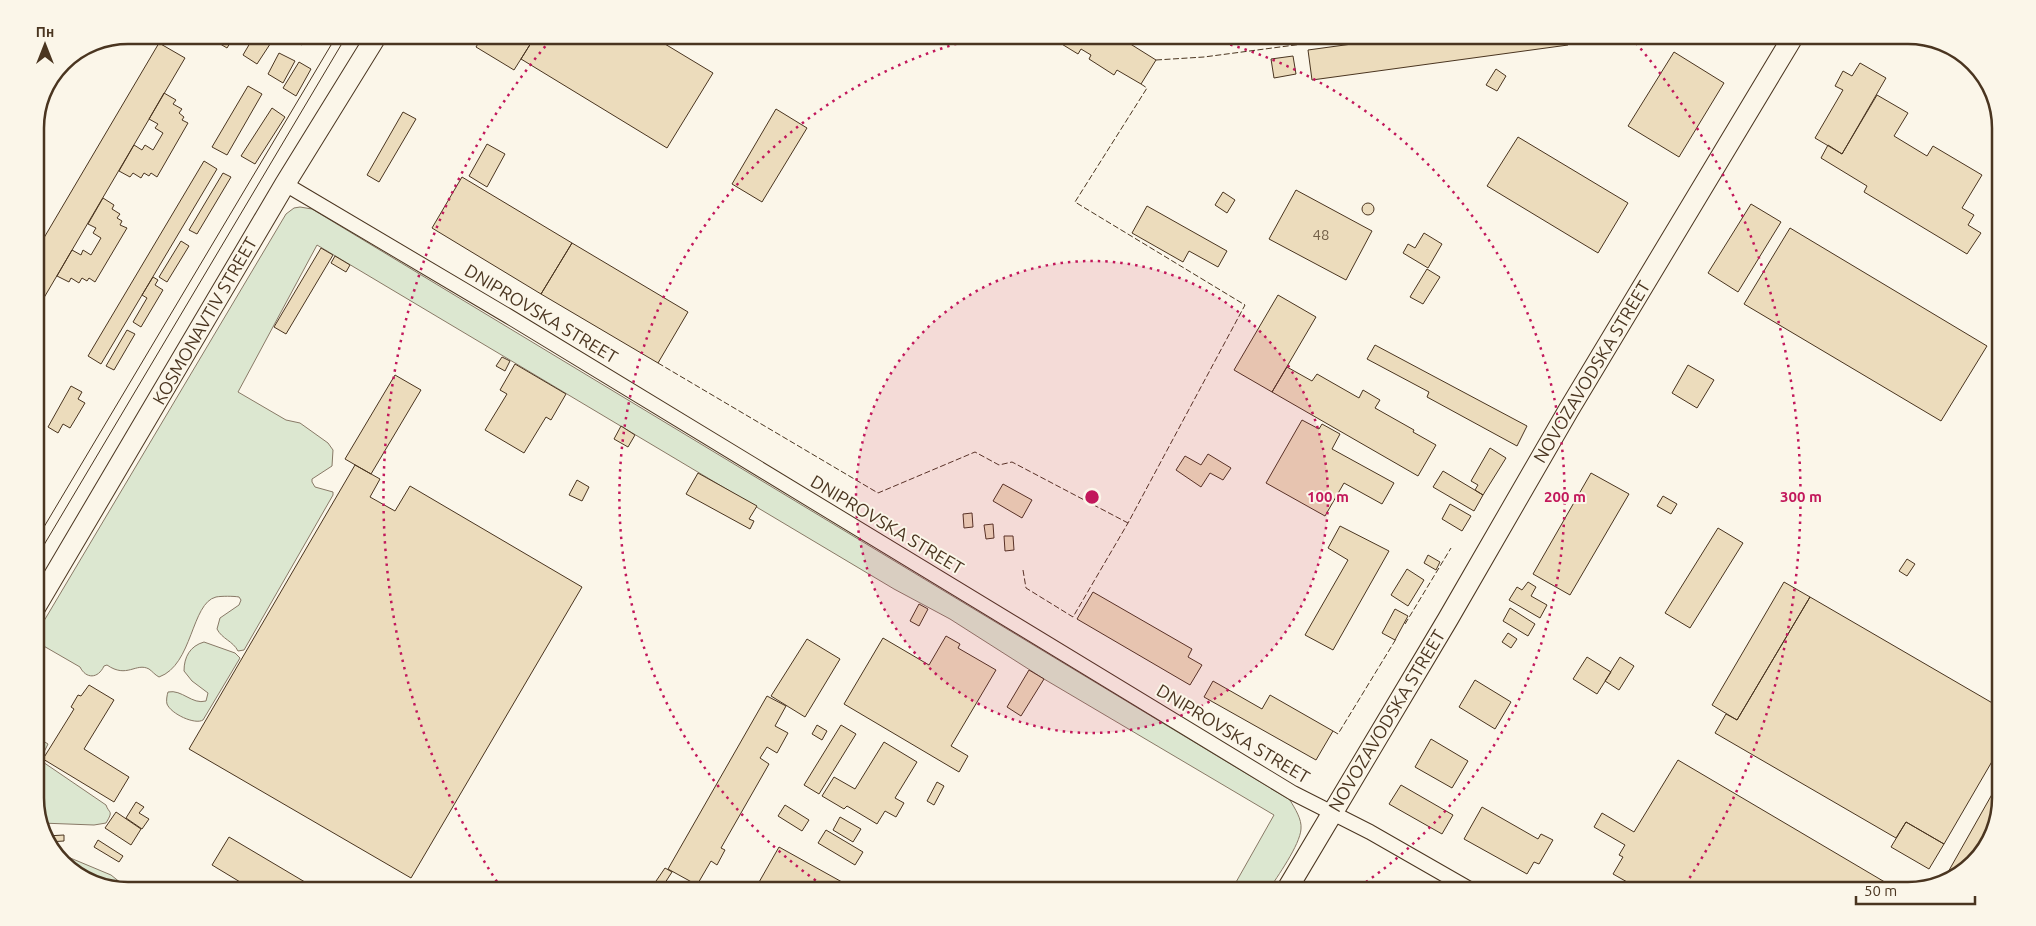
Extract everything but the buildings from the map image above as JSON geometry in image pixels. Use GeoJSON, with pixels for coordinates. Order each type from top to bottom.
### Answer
{"type":"FeatureCollection","features":[{"type":"Feature","properties":{"kind":"street","name":"KOSMONAVTIV STREET"},"geometry":{"type":"LineString","coordinates":[[44,593],[285,184],[371,44]]}},
{"type":"Feature","properties":{"kind":"street","name":"NOVOZAVODSKA STREET"},"geometry":{"type":"LineString","coordinates":[[1291,882],[1448,619],[1573,402],[1789,44]]}},
{"type":"Feature","properties":{"kind":"street","name":"DNIPROVSKA STREET"},"geometry":{"type":"LineString","coordinates":[[285,184],[516,321],[1293,793],[1332,812],[1457,882]]}},
{"type":"Feature","properties":{"kind":"green space"},"geometry":{"type":"Polygon","coordinates":[[[294,208],[312,209],[1290,800],[1298,814],[1301,829],[1300,836],[1288,861],[1274,882],[1236,882],[1274,815],[1044,679],[950,619],[894,589],[317,245],[238,392],[286,420],[300,423],[328,443],[333,450],[332,466],[312,479],[312,482],[315,487],[333,492],[333,495],[244,650],[238,651],[217,629],[220,618],[239,605],[241,600],[239,597],[231,596],[216,597],[208,602],[201,610],[179,660],[170,670],[159,677],[144,667],[120,671],[107,665],[99,673],[92,676],[85,674],[80,667],[44,646],[44,621],[286,214],[294,208]]]}},
{"type":"Feature","properties":{"kind":"green space"},"geometry":{"type":"Polygon","coordinates":[[[204,642],[235,653],[240,658],[203,720],[195,721],[183,718],[169,708],[167,698],[168,692],[173,692],[196,701],[206,701],[208,693],[192,681],[184,671],[185,661],[189,653],[195,646],[204,642]]]}},
{"type":"Feature","properties":{"kind":"green space"},"geometry":{"type":"Polygon","coordinates":[[[44,742],[48,744],[44,752],[44,742]]]}},
{"type":"Feature","properties":{"kind":"green space"},"geometry":{"type":"Polygon","coordinates":[[[44,763],[106,805],[110,814],[106,823],[94,825],[47,823],[44,804],[44,763]]]}},
{"type":"Feature","properties":{"kind":"green space"},"geometry":{"type":"Polygon","coordinates":[[[67,857],[111,875],[119,881],[96,876],[67,857]]]}},
{"type":"Feature","properties":{"kind":"tram line"},"geometry":{"type":"LineString","coordinates":[[44,527],[332,44]]}},
{"type":"Feature","properties":{"kind":"tram line"},"geometry":{"type":"LineString","coordinates":[[44,545],[342,44]]}},
{"type":"Feature","properties":{"kind":"fence"},"geometry":{"type":"LineString","coordinates":[[1156,60],[1204,57],[1303,44]]}},
{"type":"Feature","properties":{"kind":"fence"},"geometry":{"type":"LineString","coordinates":[[1023,570],[1026,588],[1073,617],[1128,523],[1245,305],[1075,202],[1147,88],[1141,84]]}},
{"type":"Feature","properties":{"kind":"fence"},"geometry":{"type":"LineString","coordinates":[[658,363],[878,493],[975,452],[999,465],[1012,462],[1128,523]]}},
{"type":"Feature","properties":{"kind":"fence"},"geometry":{"type":"LineString","coordinates":[[1405,624],[1451,548]]}},
{"type":"Feature","properties":{"kind":"fence"},"geometry":{"type":"LineString","coordinates":[[1333,731],[1338,734],[1396,639]]}}]}
